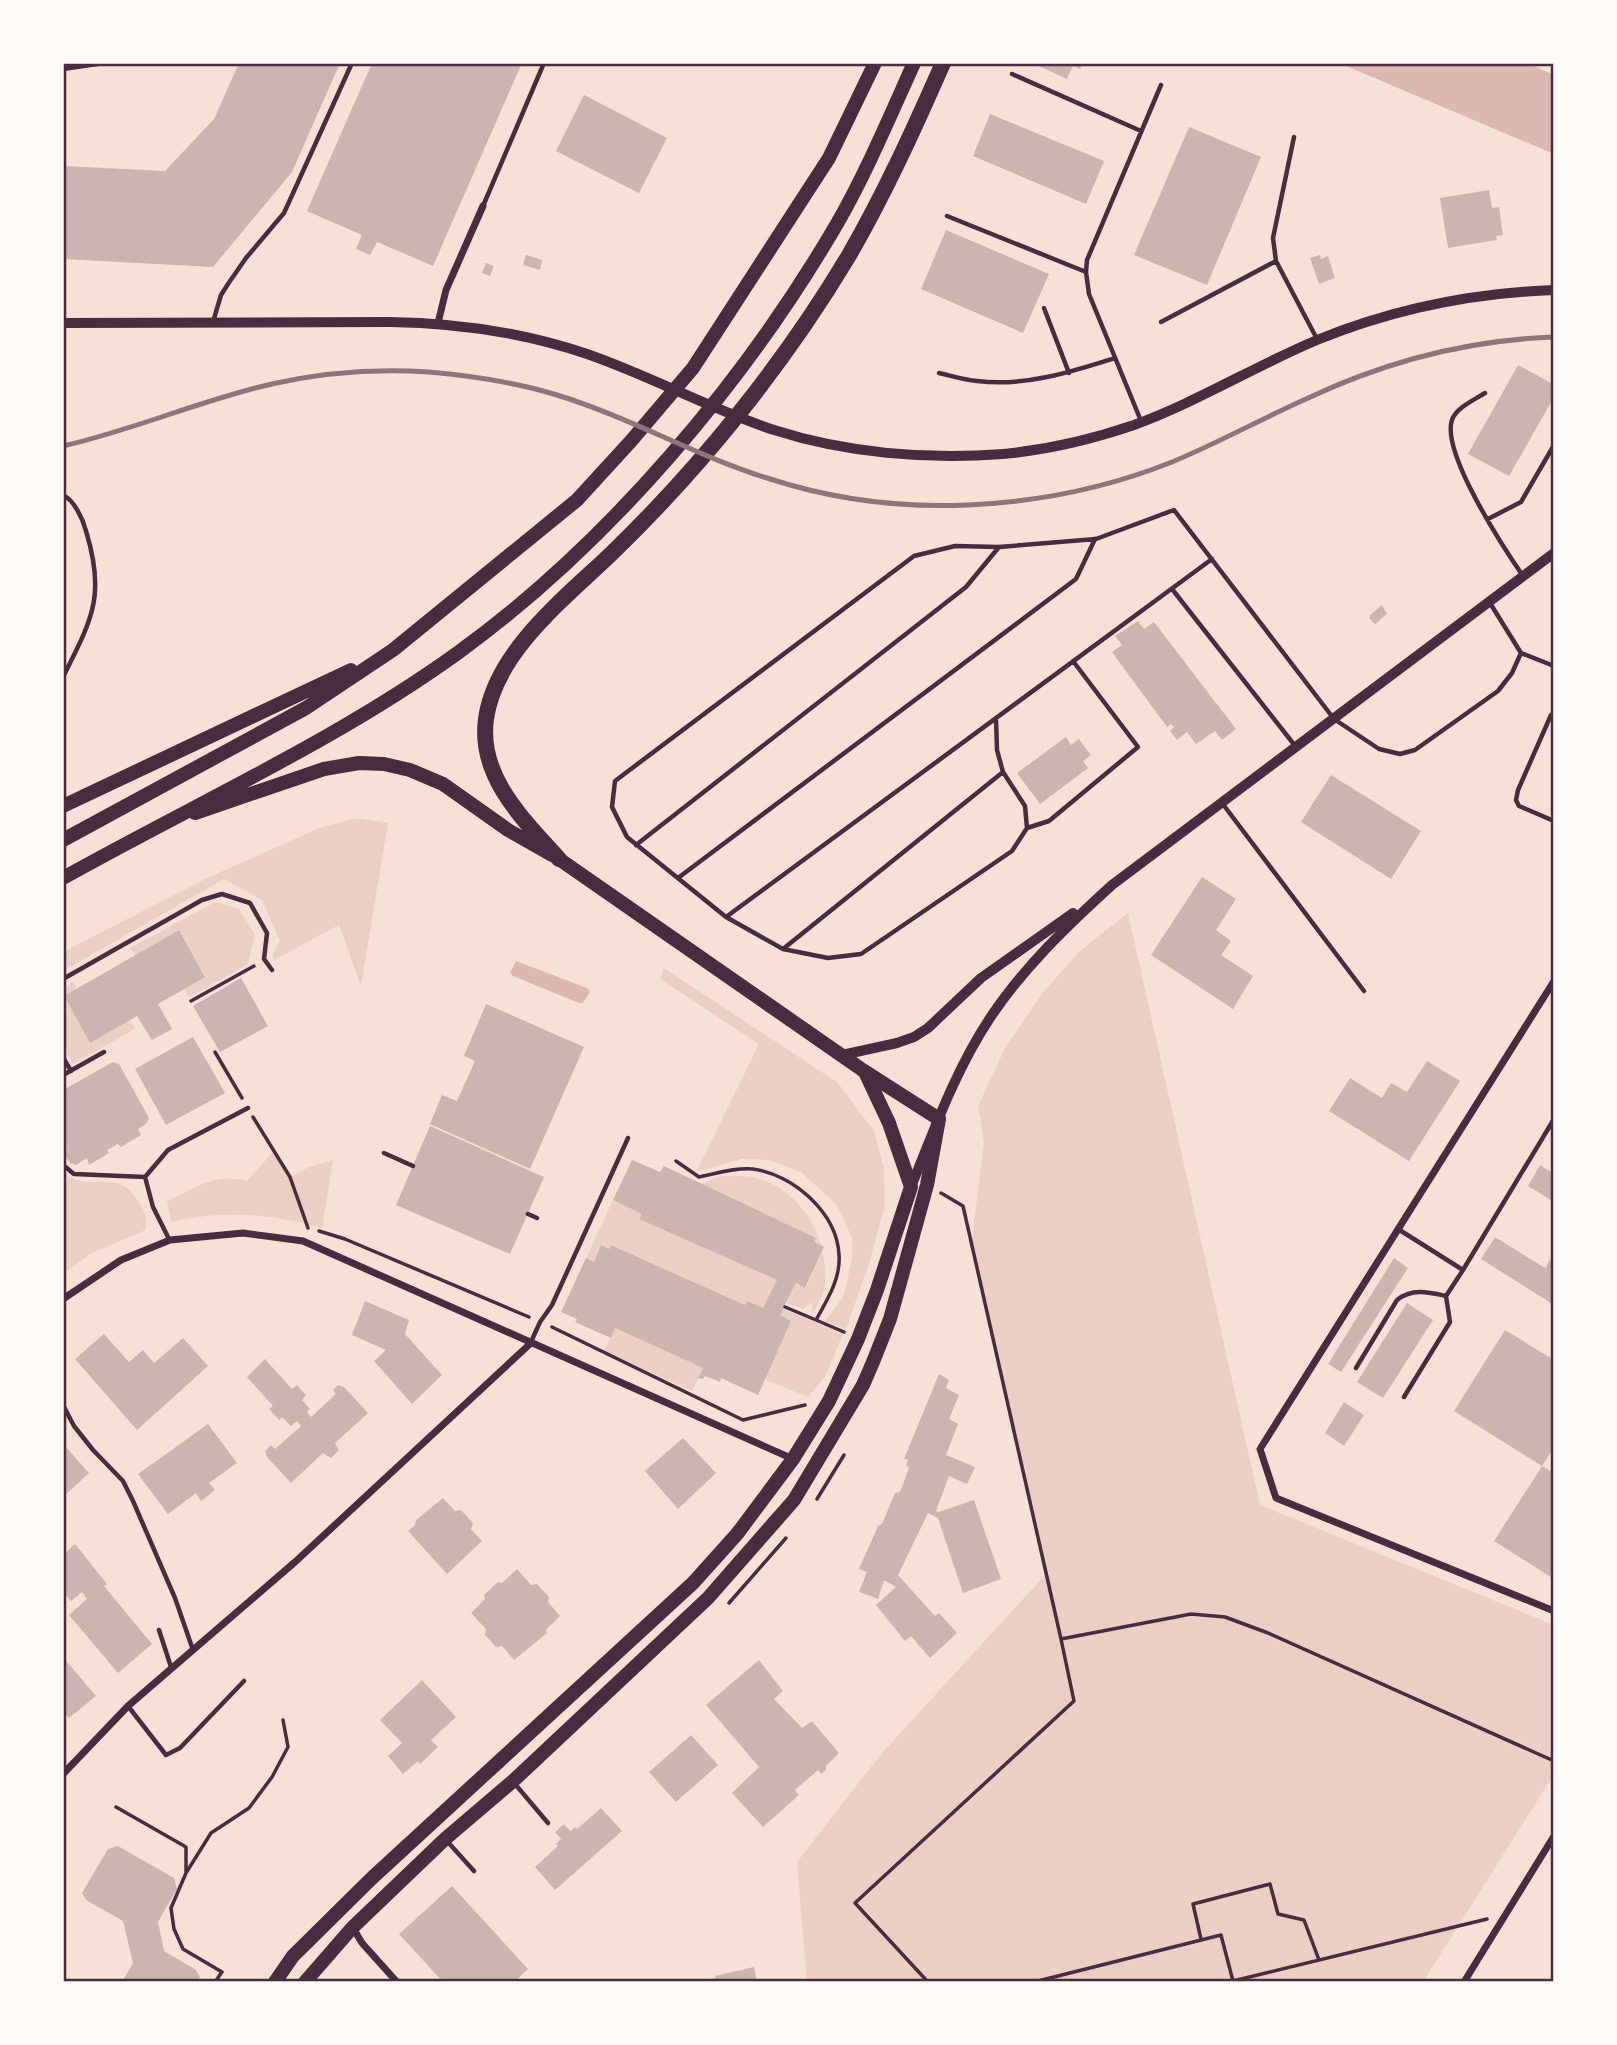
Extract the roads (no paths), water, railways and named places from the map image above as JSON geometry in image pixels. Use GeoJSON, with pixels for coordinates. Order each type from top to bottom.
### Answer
{"type":"FeatureCollection","features":[{"type":"Feature","properties":{"kind":"highway"},"geometry":{"type":"LineString","coordinates":[[559,859],[521,816],[496,779],[485,733],[493,693],[512,657],[539,624],[634,531],[688,473],[764,380],[812,314],[879,200],[943,63]]}},
{"type":"Feature","properties":{"kind":"main road"},"geometry":{"type":"LineString","coordinates":[[63,840],[306,708],[393,650],[577,500],[693,368],[830,158],[875,63]]}},
{"type":"Feature","properties":{"kind":"main road"},"geometry":{"type":"LineString","coordinates":[[63,878],[346,724],[458,652],[548,580],[612,519],[738,372],[777,319],[839,219],[914,63]]}},
{"type":"Feature","properties":{"kind":"main road"},"geometry":{"type":"LineString","coordinates":[[66,803],[393,650]]}},
{"type":"Feature","properties":{"kind":"main road"},"geometry":{"type":"LineString","coordinates":[[150,829],[324,769],[359,763],[384,764],[410,770],[443,784],[508,830],[559,859],[864,1071],[939,1119],[927,1185],[890,1319],[863,1384],[794,1500],[708,1598],[513,1781],[445,1839],[352,1928],[305,1982]]}},
{"type":"Feature","properties":{"kind":"main road"},"geometry":{"type":"LineString","coordinates":[[275,1982],[293,1956],[372,1878],[694,1583],[737,1534],[793,1459],[828,1401],[858,1339],[911,1187],[889,1123],[864,1071]]}},
{"type":"Feature","properties":{"kind":"street"},"geometry":{"type":"LineString","coordinates":[[438,323],[446,290],[483,206]]}},
{"type":"Feature","properties":{"kind":"street"},"geometry":{"type":"LineString","coordinates":[[66,325],[438,323],[483,328],[588,354],[776,431],[831,444],[890,453],[949,456],[1005,454],[1071,442],[1142,421],[1317,340],[1403,310],[1441,301],[1554,290]]}},
{"type":"Feature","properties":{"kind":"street"},"geometry":{"type":"LineString","coordinates":[[842,1055],[897,1044],[921,1033],[981,978],[1112,885],[1554,553]]}},
{"type":"Feature","properties":{"kind":"street"},"geometry":{"type":"LineString","coordinates":[[911,1187],[939,1119],[989,1019],[1047,946],[1112,885]]}},
{"type":"Feature","properties":{"kind":"street"},"geometry":{"type":"LineString","coordinates":[[1554,981],[1260,1449],[1276,1498],[1554,1611]]}},
{"type":"Feature","properties":{"kind":"street"},"geometry":{"type":"LineString","coordinates":[[63,1299],[121,1260],[170,1240],[243,1233],[303,1241],[793,1459]]}},
{"type":"Feature","properties":{"kind":"street"},"geometry":{"type":"LineString","coordinates":[[63,1774],[128,1706],[295,1562],[531,1343]]}},
{"type":"Feature","properties":{"kind":"street"},"geometry":{"type":"LineString","coordinates":[[1464,1982],[1554,1836]]}},
{"type":"Feature","properties":{"kind":"street"},"geometry":{"type":"LineString","coordinates":[[352,1928],[397,1982]]}},
{"type":"Feature","properties":{"kind":"lane"},"geometry":{"type":"LineString","coordinates":[[63,69],[104,63]]}},
{"type":"Feature","properties":{"kind":"lane"},"geometry":{"type":"LineString","coordinates":[[213,323],[220,296],[246,258],[284,213],[352,63]]}},
{"type":"Feature","properties":{"kind":"lane"},"geometry":{"type":"LineString","coordinates":[[483,206],[544,63]]}},
{"type":"Feature","properties":{"kind":"lane"},"geometry":{"type":"LineString","coordinates":[[1012,74],[1141,131]]}},
{"type":"Feature","properties":{"kind":"lane"},"geometry":{"type":"LineString","coordinates":[[1142,421],[1089,293],[1086,272],[1087,260],[1161,85]]}},
{"type":"Feature","properties":{"kind":"lane"},"geometry":{"type":"LineString","coordinates":[[1294,137],[1273,238],[1276,261],[1317,340]]}},
{"type":"Feature","properties":{"kind":"lane"},"geometry":{"type":"LineString","coordinates":[[947,216],[1086,272]]}},
{"type":"Feature","properties":{"kind":"lane"},"geometry":{"type":"LineString","coordinates":[[1161,322],[1276,261]]}},
{"type":"Feature","properties":{"kind":"lane"},"geometry":{"type":"LineString","coordinates":[[1044,308],[1069,373]]}},
{"type":"Feature","properties":{"kind":"lane"},"geometry":{"type":"LineString","coordinates":[[939,373],[976,381],[1012,383],[1069,373],[1115,358]]}},
{"type":"Feature","properties":{"kind":"lane"},"geometry":{"type":"LineString","coordinates":[[1485,393],[1455,414],[1451,422],[1450,439],[1468,483],[1523,576]]}},
{"type":"Feature","properties":{"kind":"lane"},"geometry":{"type":"LineString","coordinates":[[1488,519],[1521,502],[1554,445]]}},
{"type":"Feature","properties":{"kind":"lane"},"geometry":{"type":"LineString","coordinates":[[63,495],[68,497],[83,522],[95,560],[97,593],[90,622],[63,677]]}},
{"type":"Feature","properties":{"kind":"lane"},"geometry":{"type":"LineString","coordinates":[[996,718],[997,750],[1003,772],[1025,806],[1027,828],[1012,851],[861,954],[828,958],[783,949],[726,917],[627,838],[612,807],[615,781],[914,556],[955,546],[999,547],[1096,539],[1174,510],[1334,719],[1379,749],[1400,754],[1415,750],[1497,691],[1512,673],[1521,653]]}},
{"type":"Feature","properties":{"kind":"lane"},"geometry":{"type":"LineString","coordinates":[[678,878],[1076,579],[1096,539]]}},
{"type":"Feature","properties":{"kind":"lane"},"geometry":{"type":"LineString","coordinates":[[636,845],[966,587],[999,547]]}},
{"type":"Feature","properties":{"kind":"lane"},"geometry":{"type":"LineString","coordinates":[[726,917],[1212,559]]}},
{"type":"Feature","properties":{"kind":"lane"},"geometry":{"type":"LineString","coordinates":[[1172,589],[1296,747]]}},
{"type":"Feature","properties":{"kind":"lane"},"geometry":{"type":"LineString","coordinates":[[1489,602],[1521,653],[1554,667]]}},
{"type":"Feature","properties":{"kind":"lane"},"geometry":{"type":"LineString","coordinates":[[1027,828],[1049,821],[1138,747],[1073,661]]}},
{"type":"Feature","properties":{"kind":"lane"},"geometry":{"type":"LineString","coordinates":[[1554,713],[1516,800],[1519,806],[1554,821]]}},
{"type":"Feature","properties":{"kind":"lane"},"geometry":{"type":"LineString","coordinates":[[783,949],[1003,772]]}},
{"type":"Feature","properties":{"kind":"lane"},"geometry":{"type":"LineString","coordinates":[[1222,803],[1364,991]]}},
{"type":"Feature","properties":{"kind":"lane"},"geometry":{"type":"LineString","coordinates":[[63,979],[202,900],[222,894],[250,903],[267,933],[264,959],[272,970]]}},
{"type":"Feature","properties":{"kind":"lane"},"geometry":{"type":"LineString","coordinates":[[63,1075],[104,1052]]}},
{"type":"Feature","properties":{"kind":"lane"},"geometry":{"type":"LineString","coordinates":[[63,1057],[71,1071]]}},
{"type":"Feature","properties":{"kind":"lane"},"geometry":{"type":"LineString","coordinates":[[145,1177],[168,1150],[248,1108]]}},
{"type":"Feature","properties":{"kind":"lane"},"geometry":{"type":"LineString","coordinates":[[1404,1397],[1450,1322],[1446,1296],[1554,1119]]}},
{"type":"Feature","properties":{"kind":"lane"},"geometry":{"type":"LineString","coordinates":[[531,1343],[540,1322],[552,1305],[628,1138]]}},
{"type":"Feature","properties":{"kind":"lane"},"geometry":{"type":"LineString","coordinates":[[384,1153],[413,1166]]}},
{"type":"Feature","properties":{"kind":"lane"},"geometry":{"type":"LineString","coordinates":[[63,1165],[74,1174],[145,1177]]}},
{"type":"Feature","properties":{"kind":"lane"},"geometry":{"type":"LineString","coordinates":[[145,1177],[153,1207],[170,1240]]}},
{"type":"Feature","properties":{"kind":"lane"},"geometry":{"type":"LineString","coordinates":[[528,1214],[537,1219]]}},
{"type":"Feature","properties":{"kind":"lane"},"geometry":{"type":"LineString","coordinates":[[1398,1229],[1463,1270]]}},
{"type":"Feature","properties":{"kind":"lane"},"geometry":{"type":"LineString","coordinates":[[1356,1368],[1396,1300],[1404,1294],[1419,1291],[1446,1296]]}},
{"type":"Feature","properties":{"kind":"lane"},"geometry":{"type":"LineString","coordinates":[[63,1405],[74,1426],[123,1481],[175,1598],[193,1650]]}},
{"type":"Feature","properties":{"kind":"lane"},"geometry":{"type":"LineString","coordinates":[[793,1459],[810,1474]]}},
{"type":"Feature","properties":{"kind":"lane"},"geometry":{"type":"LineString","coordinates":[[694,1583],[708,1598]]}},
{"type":"Feature","properties":{"kind":"lane"},"geometry":{"type":"LineString","coordinates":[[159,1630],[172,1668]]}},
{"type":"Feature","properties":{"kind":"lane"},"geometry":{"type":"LineString","coordinates":[[128,1706],[166,1755],[180,1748],[244,1681]]}},
{"type":"Feature","properties":{"kind":"lane"},"geometry":{"type":"LineString","coordinates":[[513,1781],[548,1823]]}},
{"type":"Feature","properties":{"kind":"lane"},"geometry":{"type":"LineString","coordinates":[[445,1839],[474,1871]]}},
{"type":"Feature","properties":{"kind":"railway"},"geometry":{"type":"LineString","coordinates":[[63,446],[272,384],[344,373],[417,371],[489,379],[557,395],[610,414],[741,469],[841,497],[916,505],[993,503],[1071,492],[1147,471],[1189,455],[1336,386],[1396,364],[1458,348],[1554,337]]}}]}
